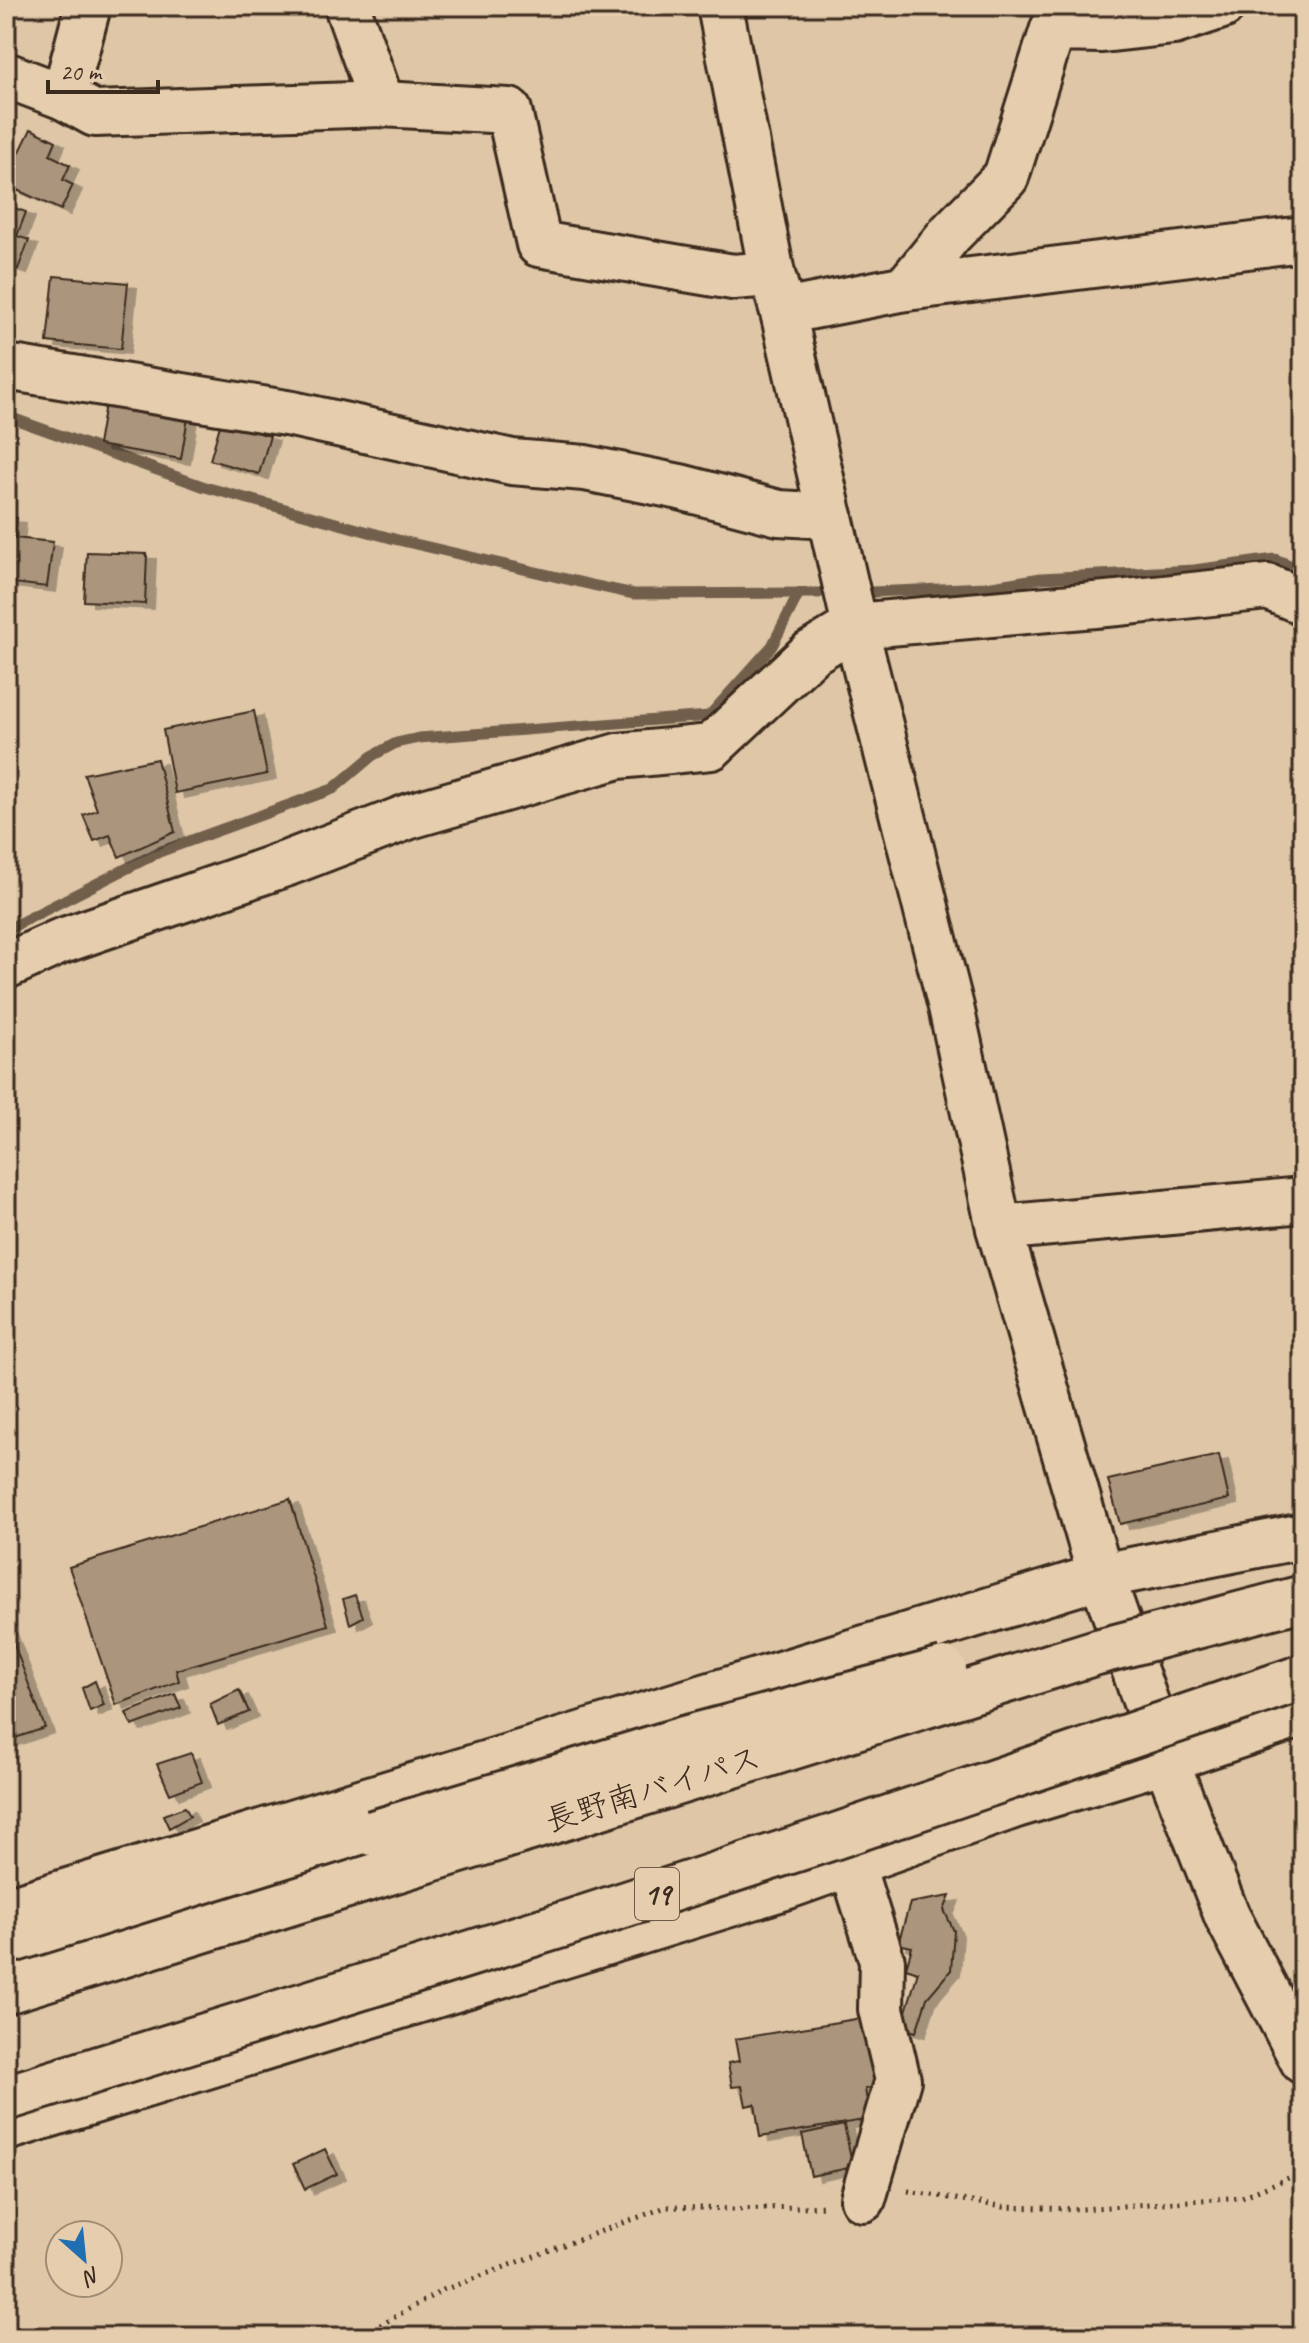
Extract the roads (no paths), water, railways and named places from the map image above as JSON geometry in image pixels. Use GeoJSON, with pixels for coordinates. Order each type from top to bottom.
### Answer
{"type":"FeatureCollection","features":[{"type":"Feature","properties":{"kind":"main road"},"geometry":{"type":"LineString","coordinates":[[64,97],[88,6]]}},
{"type":"Feature","properties":{"kind":"main road"},"geometry":{"type":"LineString","coordinates":[[347,6],[382,104]]}},
{"type":"Feature","properties":{"kind":"main road"},"geometry":{"type":"LineString","coordinates":[[720,6],[777,293],[855,626],[951,1007],[999,1228],[1101,1576],[1166,1760],[1227,1916],[1303,2061]]}},
{"type":"Feature","properties":{"kind":"main road"},"geometry":{"type":"LineString","coordinates":[[906,288],[950,234],[1006,177],[1053,29],[1102,30],[1174,22],[1222,6]]}},
{"type":"Feature","properties":{"kind":"main road"},"geometry":{"type":"LineString","coordinates":[[6,75],[64,97],[95,114],[382,104],[509,111],[539,244],[733,277],[777,293],[906,288],[1303,239]]}},
{"type":"Feature","properties":{"kind":"main road"},"geometry":{"type":"LineString","coordinates":[[6,367],[292,414],[512,462],[585,468],[680,487],[779,513],[830,516]]}},
{"type":"Feature","properties":{"kind":"main road"},"geometry":{"type":"LineString","coordinates":[[6,966],[59,942],[288,863],[410,816],[618,756],[711,747],[811,653],[855,626],[1268,587],[1303,602]]}},
{"type":"Feature","properties":{"kind":"main road"},"geometry":{"type":"LineString","coordinates":[[999,1228],[1303,1200]]}},
{"type":"Feature","properties":{"kind":"main road"},"geometry":{"type":"LineString","coordinates":[[6,1910],[1101,1576],[1303,1536]]}},
{"type":"Feature","properties":{"kind":"main road"},"geometry":{"type":"LineString","coordinates":[[6,1946],[699,1735],[1060,1638],[1303,1583]]}},
{"type":"Feature","properties":{"kind":"main road","name":"長野南バイパス"},"geometry":{"type":"LineString","coordinates":[[6,1991],[1097,1652],[1303,1598]]}},
{"type":"Feature","properties":{"kind":"main road","name":"長野南バイパス"},"geometry":{"type":"LineString","coordinates":[[6,2011],[700,1793],[1164,1658],[1303,1621]]}},
{"type":"Feature","properties":{"kind":"main road","name":"19"},"geometry":{"type":"LineString","coordinates":[[6,2098],[551,1929],[1303,1677]]}},
{"type":"Feature","properties":{"kind":"main road"},"geometry":{"type":"LineString","coordinates":[[6,2128],[852,1865],[1016,1805],[1166,1760],[1303,1714]]}},
{"type":"Feature","properties":{"kind":"main road"},"geometry":{"type":"LineString","coordinates":[[852,1865],[882,1961],[881,2009],[898,2080],[863,2199]]}},
{"type":"Feature","properties":{"kind":"waterway"},"geometry":{"type":"LineString","coordinates":[[6,416],[205,487],[398,540],[592,585],[634,594],[819,593]]}},
{"type":"Feature","properties":{"kind":"waterway"},"geometry":{"type":"LineString","coordinates":[[872,592],[986,587],[1041,578],[1194,570],[1275,559],[1303,570]]}},
{"type":"Feature","properties":{"kind":"waterway"},"geometry":{"type":"LineString","coordinates":[[6,930],[159,852],[333,789],[372,756],[396,743],[419,738],[709,716],[772,646],[799,593]]}}]}
